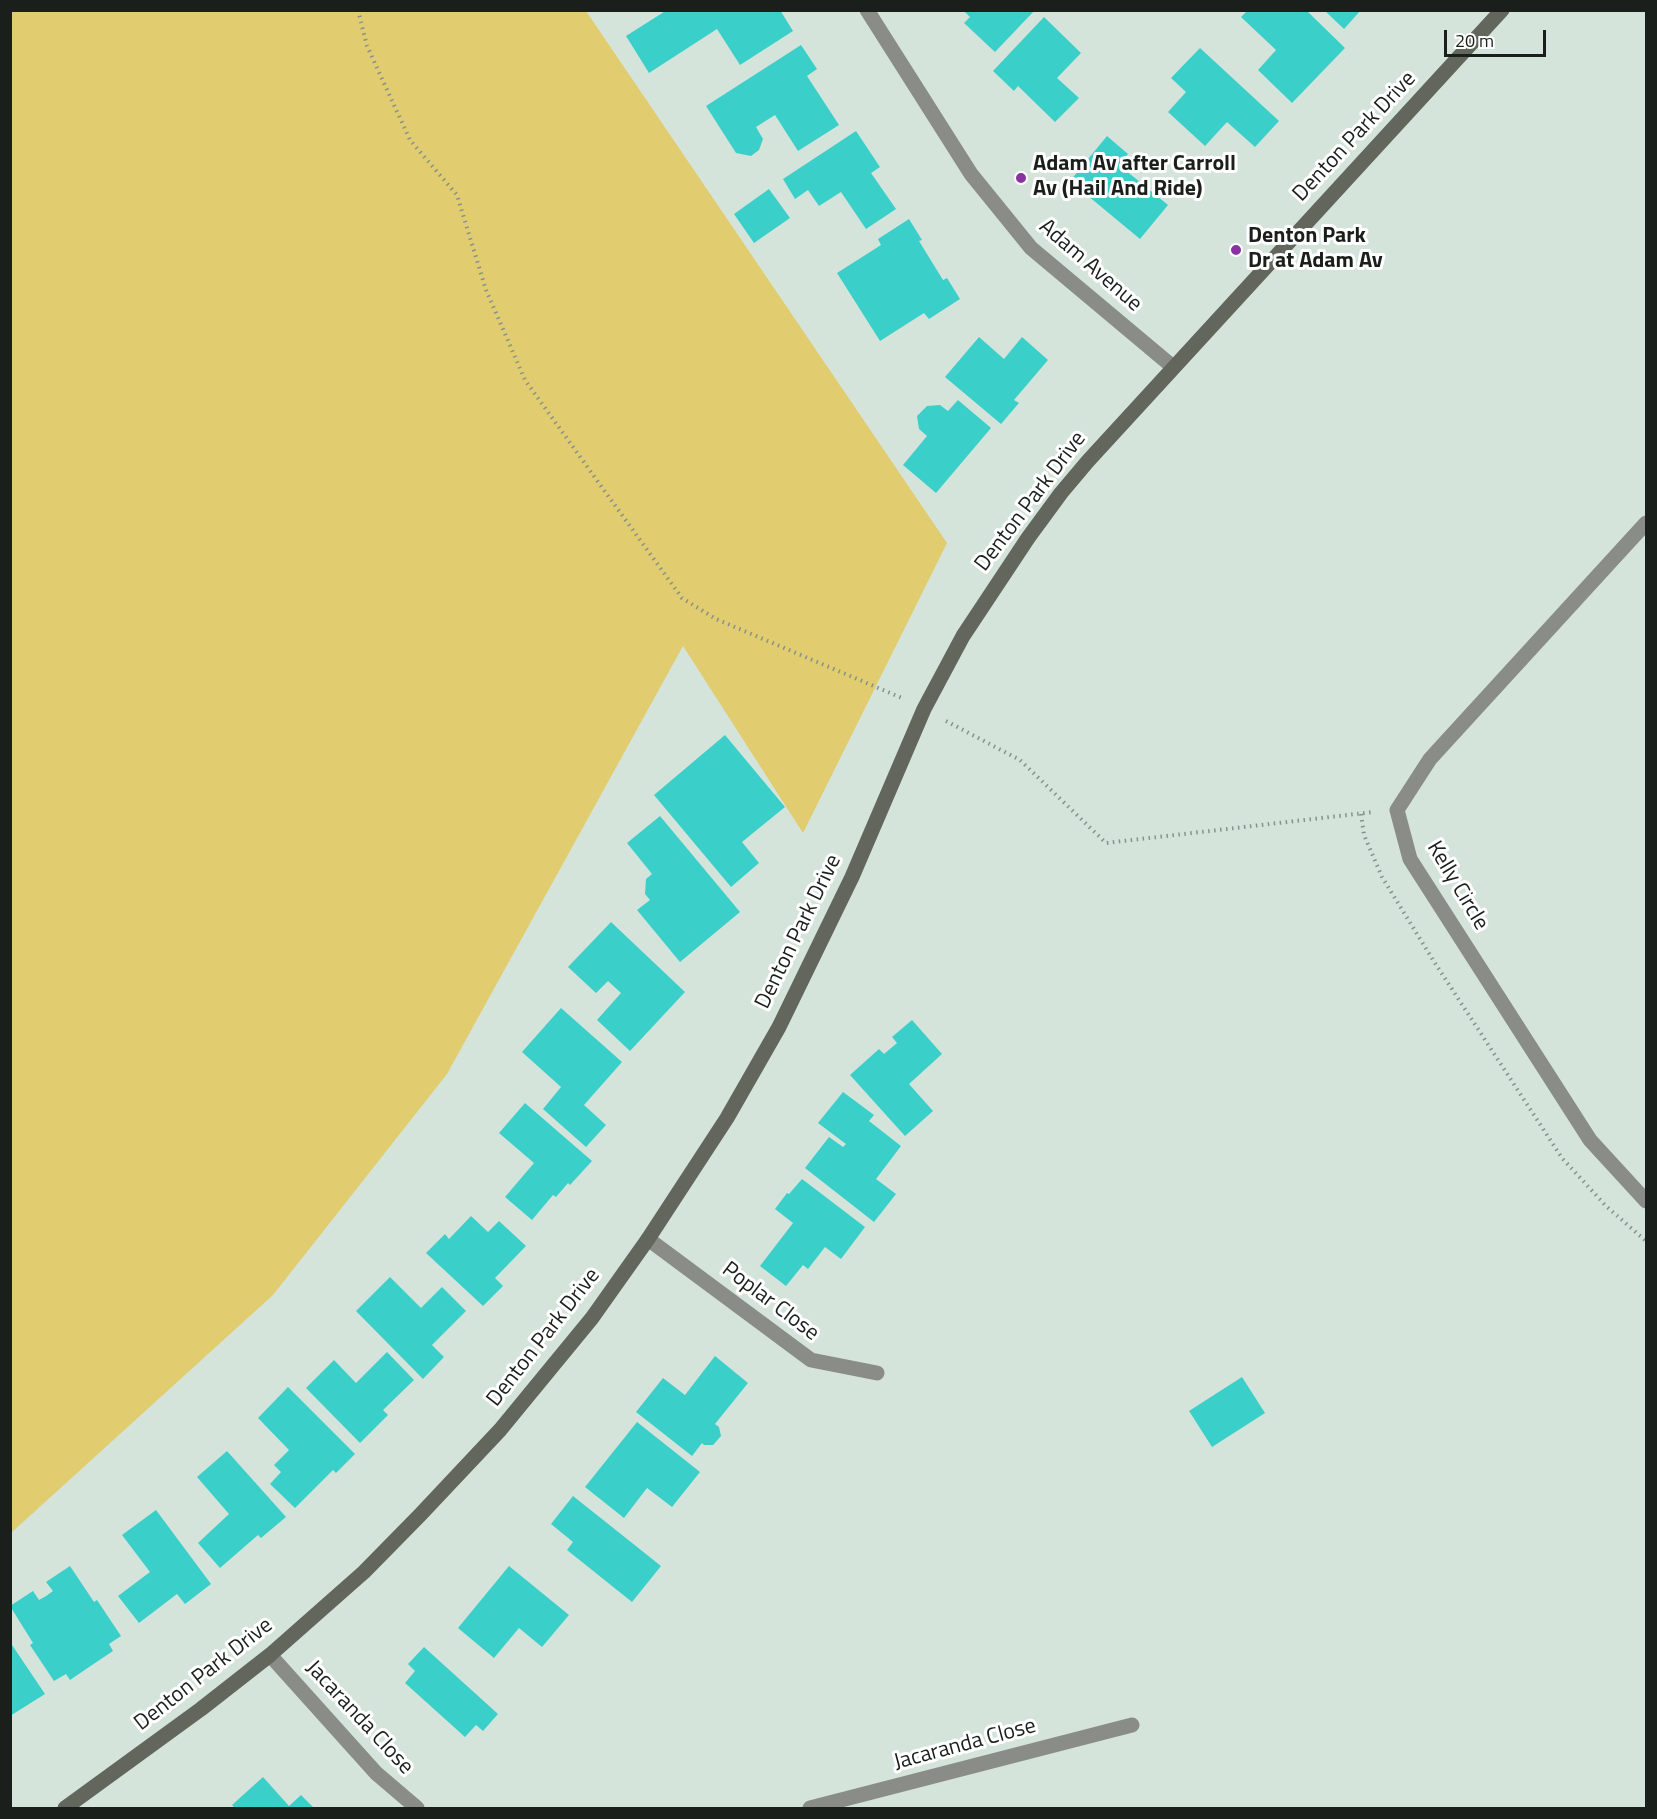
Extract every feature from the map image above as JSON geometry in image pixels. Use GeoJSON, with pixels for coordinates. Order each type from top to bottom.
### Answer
{"type":"FeatureCollection","features":[{"type":"Feature","properties":{"kind":"main road","name":"Denton Park Drive"},"geometry":{"type":"LineString","coordinates":[[65,1809],[270,1655],[364,1572],[500,1430],[592,1318],[648,1239],[727,1118],[779,1027],[852,877],[924,709],[963,636],[1028,538],[1061,493],[1173,367],[1502,10]]}},
{"type":"Feature","properties":{"kind":"street","name":"Adam Avenue"},"geometry":{"type":"LineString","coordinates":[[867,10],[971,174],[1031,248],[1173,367]]}},
{"type":"Feature","properties":{"kind":"street"},"geometry":{"type":"LineString","coordinates":[[1398,810],[1430,759],[1647,523]]}},
{"type":"Feature","properties":{"kind":"street","name":"Kelly Circle"},"geometry":{"type":"LineString","coordinates":[[1398,810],[1410,859],[1590,1140],[1647,1201]]}},
{"type":"Feature","properties":{"kind":"street","name":"Poplar Close"},"geometry":{"type":"LineString","coordinates":[[648,1239],[811,1360],[877,1373]]}},
{"type":"Feature","properties":{"kind":"street","name":"Jacaranda Close"},"geometry":{"type":"LineString","coordinates":[[270,1655],[376,1773],[417,1809]]}},
{"type":"Feature","properties":{"kind":"street","name":"Jacaranda Close"},"geometry":{"type":"LineString","coordinates":[[810,1809],[1132,1725]]}},
{"type":"Feature","properties":{"kind":"path"},"geometry":{"type":"LineString","coordinates":[[358,10],[367,46],[410,140],[457,195],[486,290],[525,380],[682,598],[716,619],[892,692]]}},
{"type":"Feature","properties":{"kind":"path"},"geometry":{"type":"LineString","coordinates":[[956,727],[1020,760],[1106,843],[1398,810]]}},
{"type":"Feature","properties":{"kind":"path"},"geometry":{"type":"LineString","coordinates":[[1361,814],[1364,835],[1382,877],[1432,960],[1562,1158],[1606,1206],[1647,1241]]}},
{"type":"Feature","properties":{"kind":"shaded area"},"geometry":{"type":"Polygon","coordinates":[[[11,10],[586,11],[947,543],[803,833],[683,646],[447,1074],[273,1295],[11,1533],[11,10]]]}},
{"type":"Feature","properties":{"kind":"building"},"geometry":{"type":"Polygon","coordinates":[[[667,10],[780,10],[793,31],[740,65],[717,29],[649,73],[626,36],[667,10]]]}},
{"type":"Feature","properties":{"kind":"building"},"geometry":{"type":"Polygon","coordinates":[[[963,10],[1035,10],[995,52],[964,23],[970,17],[963,10]]]}},
{"type":"Feature","properties":{"kind":"building"},"geometry":{"type":"Polygon","coordinates":[[[1248,10],[1306,10],[1345,48],[1292,103],[1258,70],[1276,50],[1241,17],[1248,10]]]}},
{"type":"Feature","properties":{"kind":"building"},"geometry":{"type":"Polygon","coordinates":[[[1324,10],[1361,10],[1344,29],[1324,10]]]}},
{"type":"Feature","properties":{"kind":"building"},"geometry":{"type":"Polygon","coordinates":[[[1044,17],[1081,53],[1057,78],[1079,98],[1055,122],[1018,86],[1014,91],[993,71],[1044,17]]]}},
{"type":"Feature","properties":{"kind":"building"},"geometry":{"type":"Polygon","coordinates":[[[801,45],[817,69],[807,76],[839,125],[798,151],[775,115],[756,127],[763,139],[759,150],[751,156],[736,153],[706,106],[801,45]]]}},
{"type":"Feature","properties":{"kind":"building"},"geometry":{"type":"Polygon","coordinates":[[[1200,48],[1279,121],[1255,147],[1227,122],[1205,146],[1168,112],[1186,92],[1171,78],[1200,48]]]}},
{"type":"Feature","properties":{"kind":"building"},"geometry":{"type":"Polygon","coordinates":[[[856,131],[880,167],[871,173],[896,209],[866,229],[841,192],[819,206],[808,190],[795,199],[783,179],[856,131]]]}},
{"type":"Feature","properties":{"kind":"building"},"geometry":{"type":"Polygon","coordinates":[[[1107,136],[1128,154],[1119,165],[1168,205],[1140,239],[1070,181],[1107,136]]]}},
{"type":"Feature","properties":{"kind":"building"},"geometry":{"type":"Polygon","coordinates":[[[769,189],[790,218],[754,243],[734,214],[769,189]]]}},
{"type":"Feature","properties":{"kind":"building"},"geometry":{"type":"Polygon","coordinates":[[[909,219],[922,240],[919,241],[943,280],[947,278],[960,299],[929,319],[924,313],[880,341],[837,273],[881,245],[878,239],[909,219]]]}},
{"type":"Feature","properties":{"kind":"building"},"geometry":{"type":"Polygon","coordinates":[[[979,337],[1004,359],[1022,337],[1048,360],[1014,400],[1019,403],[1001,424],[945,377],[979,337]]]}},
{"type":"Feature","properties":{"kind":"building"},"geometry":{"type":"Polygon","coordinates":[[[958,400],[991,428],[936,493],[903,465],[927,436],[919,429],[917,416],[927,406],[940,405],[948,411],[958,400]]]}},
{"type":"Feature","properties":{"kind":"building"},"geometry":{"type":"Polygon","coordinates":[[[725,735],[785,807],[742,842],[759,863],[731,887],[654,795],[725,735]]]}},
{"type":"Feature","properties":{"kind":"building"},"geometry":{"type":"Polygon","coordinates":[[[660,816],[740,912],[680,962],[637,910],[650,900],[645,894],[646,879],[652,874],[627,843],[660,816]]]}},
{"type":"Feature","properties":{"kind":"building"},"geometry":{"type":"Polygon","coordinates":[[[611,922],[685,992],[630,1051],[597,1020],[621,993],[608,981],[596,993],[568,967],[611,922]]]}},
{"type":"Feature","properties":{"kind":"building"},"geometry":{"type":"Polygon","coordinates":[[[561,1008],[622,1062],[584,1105],[606,1125],[586,1147],[543,1109],[561,1087],[522,1052],[561,1008]]]}},
{"type":"Feature","properties":{"kind":"building"},"geometry":{"type":"Polygon","coordinates":[[[912,1020],[942,1054],[909,1084],[933,1111],[905,1136],[850,1075],[879,1049],[884,1054],[897,1043],[892,1037],[912,1020]]]}},
{"type":"Feature","properties":{"kind":"building"},"geometry":{"type":"Polygon","coordinates":[[[843,1092],[874,1115],[869,1121],[901,1146],[876,1179],[896,1194],[874,1222],[805,1168],[829,1137],[843,1147],[846,1144],[818,1123],[843,1092]]]}},
{"type":"Feature","properties":{"kind":"building"},"geometry":{"type":"Polygon","coordinates":[[[525,1103],[592,1161],[570,1185],[568,1183],[556,1197],[553,1195],[532,1220],[505,1197],[534,1163],[499,1133],[525,1103]]]}},
{"type":"Feature","properties":{"kind":"building"},"geometry":{"type":"Polygon","coordinates":[[[802,1179],[865,1227],[841,1259],[825,1247],[808,1269],[803,1265],[786,1286],[760,1266],[793,1223],[775,1209],[802,1179]]]}},
{"type":"Feature","properties":{"kind":"building"},"geometry":{"type":"Polygon","coordinates":[[[471,1216],[488,1232],[499,1221],[526,1246],[495,1278],[503,1286],[483,1306],[426,1253],[445,1234],[449,1239],[471,1216]]]}},
{"type":"Feature","properties":{"kind":"building"},"geometry":{"type":"Polygon","coordinates":[[[390,1277],[421,1308],[442,1287],[466,1311],[432,1345],[444,1357],[423,1379],[356,1311],[390,1277]]]}},
{"type":"Feature","properties":{"kind":"building"},"geometry":{"type":"Polygon","coordinates":[[[387,1352],[414,1380],[383,1410],[388,1415],[360,1443],[306,1388],[334,1360],[356,1383],[387,1352]]]}},
{"type":"Feature","properties":{"kind":"building"},"geometry":{"type":"Polygon","coordinates":[[[715,1356],[748,1383],[715,1424],[719,1427],[721,1436],[713,1445],[702,1443],[692,1456],[636,1412],[663,1378],[685,1395],[715,1356]]]}},
{"type":"Feature","properties":{"kind":"building"},"geometry":{"type":"Polygon","coordinates":[[[1242,1377],[1265,1413],[1212,1447],[1189,1411],[1242,1377]]]}},
{"type":"Feature","properties":{"kind":"building"},"geometry":{"type":"Polygon","coordinates":[[[288,1387],[355,1454],[336,1473],[333,1470],[295,1508],[270,1484],[281,1472],[274,1465],[289,1450],[258,1418],[288,1387]]]}},
{"type":"Feature","properties":{"kind":"building"},"geometry":{"type":"Polygon","coordinates":[[[637,1422],[700,1472],[672,1507],[647,1488],[624,1518],[585,1487],[637,1422]]]}},
{"type":"Feature","properties":{"kind":"building"},"geometry":{"type":"Polygon","coordinates":[[[227,1451],[286,1517],[261,1538],[258,1535],[220,1568],[198,1543],[229,1514],[197,1477],[227,1451]]]}},
{"type":"Feature","properties":{"kind":"building"},"geometry":{"type":"Polygon","coordinates":[[[573,1496],[661,1566],[632,1602],[567,1550],[573,1542],[551,1524],[573,1496]]]}},
{"type":"Feature","properties":{"kind":"building"},"geometry":{"type":"Polygon","coordinates":[[[156,1510],[211,1584],[185,1604],[177,1594],[139,1623],[118,1596],[150,1572],[122,1535],[156,1510]]]}},
{"type":"Feature","properties":{"kind":"building"},"geometry":{"type":"Polygon","coordinates":[[[70,1566],[94,1602],[97,1600],[121,1636],[109,1644],[113,1651],[70,1680],[66,1674],[54,1681],[30,1645],[33,1643],[10,1606],[33,1591],[39,1600],[46,1596],[53,1591],[46,1582],[70,1566]]]}},
{"type":"Feature","properties":{"kind":"building"},"geometry":{"type":"Polygon","coordinates":[[[509,1566],[569,1615],[542,1647],[519,1628],[494,1658],[458,1628],[509,1566]]]}},
{"type":"Feature","properties":{"kind":"building"},"geometry":{"type":"Polygon","coordinates":[[[10,1642],[45,1694],[10,1716],[10,1642]]]}},
{"type":"Feature","properties":{"kind":"building"},"geometry":{"type":"Polygon","coordinates":[[[424,1647],[498,1714],[483,1731],[476,1725],[465,1737],[405,1683],[415,1671],[408,1664],[424,1647]]]}},
{"type":"Feature","properties":{"kind":"building"},"geometry":{"type":"Polygon","coordinates":[[[263,1777],[289,1806],[301,1795],[314,1808],[235,1808],[232,1805],[263,1777]]]}},
{"type":"Feature","properties":{"kind":"place","name":"Adam Av after Carroll Av (Hail And Ride)"},"geometry":{"type":"Point","coordinates":[1021,178]}},
{"type":"Feature","properties":{"kind":"place","name":"Denton Park Dr at Adam Av"},"geometry":{"type":"Point","coordinates":[1236,250]}}]}
